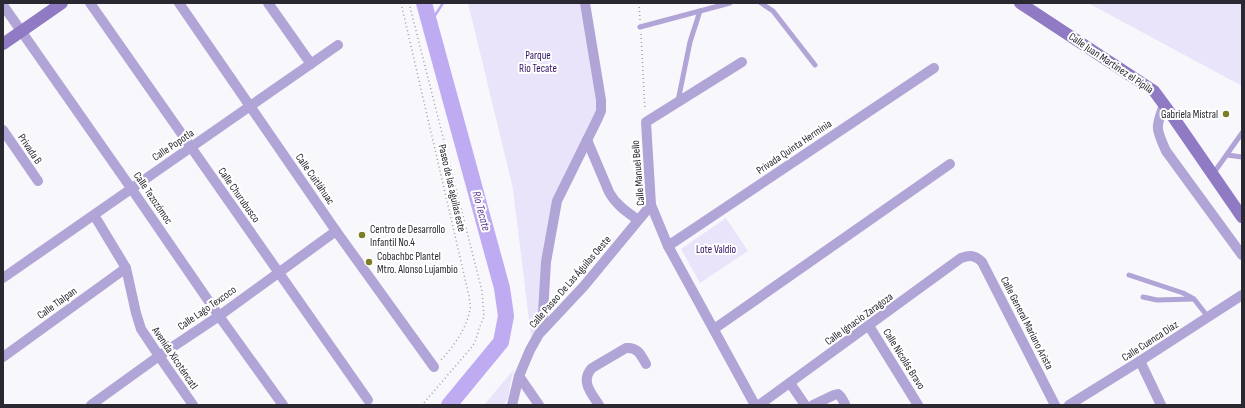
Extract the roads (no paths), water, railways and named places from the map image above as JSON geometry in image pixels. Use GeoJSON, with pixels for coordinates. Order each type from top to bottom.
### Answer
{"type":"FeatureCollection","features":[{"type":"Feature","properties":{"kind":"main road"},"geometry":{"type":"LineString","coordinates":[[3,44],[62,3]]}},
{"type":"Feature","properties":{"kind":"main road","name":"Calle Juan Martínez el Pípila"},"geometry":{"type":"LineString","coordinates":[[1025,4],[1154,92],[1242,217]]}},
{"type":"Feature","properties":{"kind":"street","name":"Calle Churubusco"},"geometry":{"type":"LineString","coordinates":[[90,3],[368,400]]}},
{"type":"Feature","properties":{"kind":"street","name":"Calle Cuitláhuac"},"geometry":{"type":"LineString","coordinates":[[179,3],[336,231],[434,367]]}},
{"type":"Feature","properties":{"kind":"street"},"geometry":{"type":"LineString","coordinates":[[268,3],[311,64]]}},
{"type":"Feature","properties":{"kind":"street"},"geometry":{"type":"LineString","coordinates":[[542,330],[546,262],[557,202],[601,111],[601,100],[584,3]]}},
{"type":"Feature","properties":{"kind":"street","name":"Calle Tezozómoc"},"geometry":{"type":"LineString","coordinates":[[3,5],[219,316],[283,405]]}},
{"type":"Feature","properties":{"kind":"street","name":"Calle Popotla"},"geometry":{"type":"LineString","coordinates":[[3,278],[338,45]]}},
{"type":"Feature","properties":{"kind":"street"},"geometry":{"type":"LineString","coordinates":[[677,103],[742,62]]}},
{"type":"Feature","properties":{"kind":"street","name":"Privada Quinta Herminia"},"geometry":{"type":"LineString","coordinates":[[668,246],[934,68]]}},
{"type":"Feature","properties":{"kind":"street","name":"Calle Manuel Bello"},"geometry":{"type":"LineString","coordinates":[[677,103],[646,122],[651,205],[668,246],[755,405]]}},
{"type":"Feature","properties":{"kind":"street"},"geometry":{"type":"LineString","coordinates":[[1164,105],[1157,122],[1158,134],[1166,151],[1242,255]]}},
{"type":"Feature","properties":{"kind":"street","name":"Privada B"},"geometry":{"type":"LineString","coordinates":[[3,130],[38,181]]}},
{"type":"Feature","properties":{"kind":"street"},"geometry":{"type":"LineString","coordinates":[[588,140],[613,200],[621,208],[638,220]]}},
{"type":"Feature","properties":{"kind":"street"},"geometry":{"type":"LineString","coordinates":[[714,328],[950,164]]}},
{"type":"Feature","properties":{"kind":"street","name":"Calle Paseo De Las Águilas Oeste"},"geometry":{"type":"LineString","coordinates":[[512,405],[519,376],[530,350],[542,330],[564,309],[651,205]]}},
{"type":"Feature","properties":{"kind":"street","name":"Avenida Xicoténcatl"},"geometry":{"type":"LineString","coordinates":[[94,215],[126,268],[138,323],[144,335],[193,405]]}},
{"type":"Feature","properties":{"kind":"street","name":"Calle Lago Texcoco"},"geometry":{"type":"LineString","coordinates":[[92,405],[159,356],[219,316],[336,231]]}},
{"type":"Feature","properties":{"kind":"street","name":"Calle Ignacio Zaragoza"},"geometry":{"type":"LineString","coordinates":[[760,405],[961,258],[973,255]]}},
{"type":"Feature","properties":{"kind":"street","name":"Calle General Mariano Arista"},"geometry":{"type":"LineString","coordinates":[[973,255],[982,262],[1055,405]]}},
{"type":"Feature","properties":{"kind":"street","name":"Calle Tlalpan"},"geometry":{"type":"LineString","coordinates":[[3,357],[126,268]]}},
{"type":"Feature","properties":{"kind":"street","name":"Calle Cuenca Díaz"},"geometry":{"type":"LineString","coordinates":[[1069,405],[1242,295]]}},
{"type":"Feature","properties":{"kind":"street","name":"Calle Nicolás Bravo"},"geometry":{"type":"LineString","coordinates":[[869,326],[918,405]]}},
{"type":"Feature","properties":{"kind":"street"},"geometry":{"type":"LineString","coordinates":[[600,405],[590,391],[587,383],[588,372],[592,368],[630,347],[638,350],[646,364]]}},
{"type":"Feature","properties":{"kind":"street"},"geometry":{"type":"LineString","coordinates":[[1140,361],[1161,405]]}},
{"type":"Feature","properties":{"kind":"street"},"geometry":{"type":"LineString","coordinates":[[519,376],[539,405]]}},
{"type":"Feature","properties":{"kind":"street"},"geometry":{"type":"LineString","coordinates":[[790,383],[804,405]]}},
{"type":"Feature","properties":{"kind":"street"},"geometry":{"type":"LineString","coordinates":[[813,405],[838,394],[845,404]]}},
{"type":"Feature","properties":{"kind":"lane"},"geometry":{"type":"LineString","coordinates":[[640,27],[730,3]]}},
{"type":"Feature","properties":{"kind":"lane"},"geometry":{"type":"LineString","coordinates":[[761,3],[773,11],[816,65]]}},
{"type":"Feature","properties":{"kind":"lane"},"geometry":{"type":"LineString","coordinates":[[677,103],[690,42],[700,11]]}},
{"type":"Feature","properties":{"kind":"lane"},"geometry":{"type":"LineString","coordinates":[[1213,175],[1242,133]]}},
{"type":"Feature","properties":{"kind":"lane"},"geometry":{"type":"LineString","coordinates":[[1227,155],[1242,157]]}},
{"type":"Feature","properties":{"kind":"lane"},"geometry":{"type":"LineString","coordinates":[[1128,275],[1183,292],[1194,299],[1208,317]]}},
{"type":"Feature","properties":{"kind":"lane"},"geometry":{"type":"LineString","coordinates":[[1143,297],[1157,300],[1194,299]]}},
{"type":"Feature","properties":{"kind":"waterway","name":"Río Tecate"},"geometry":{"type":"LineString","coordinates":[[424,3],[502,288],[506,316],[501,342],[449,405]]}},
{"type":"Feature","properties":{"kind":"waterway"},"geometry":{"type":"LineString","coordinates":[[430,26],[443,3]]}},
{"type":"Feature","properties":{"kind":"place","name":"Gabriela Mistral"},"geometry":{"type":"Point","coordinates":[1226,114]}},
{"type":"Feature","properties":{"kind":"place","name":"Centro de Desarrollo Infantil No.4"},"geometry":{"type":"Point","coordinates":[362,235]}},
{"type":"Feature","properties":{"kind":"place","name":"Cobachbc Plantel Mtro. Alonso Lujambio"},"geometry":{"type":"Point","coordinates":[369,262]}},
{"type":"Feature","properties":{"kind":"park label","name":"Parque Rio Tecate"},"geometry":{"type":"Point","coordinates":[538,61]}},
{"type":"Feature","properties":{"kind":"park label","name":"Lote Valdio"},"geometry":{"type":"Point","coordinates":[716,249]}}]}
